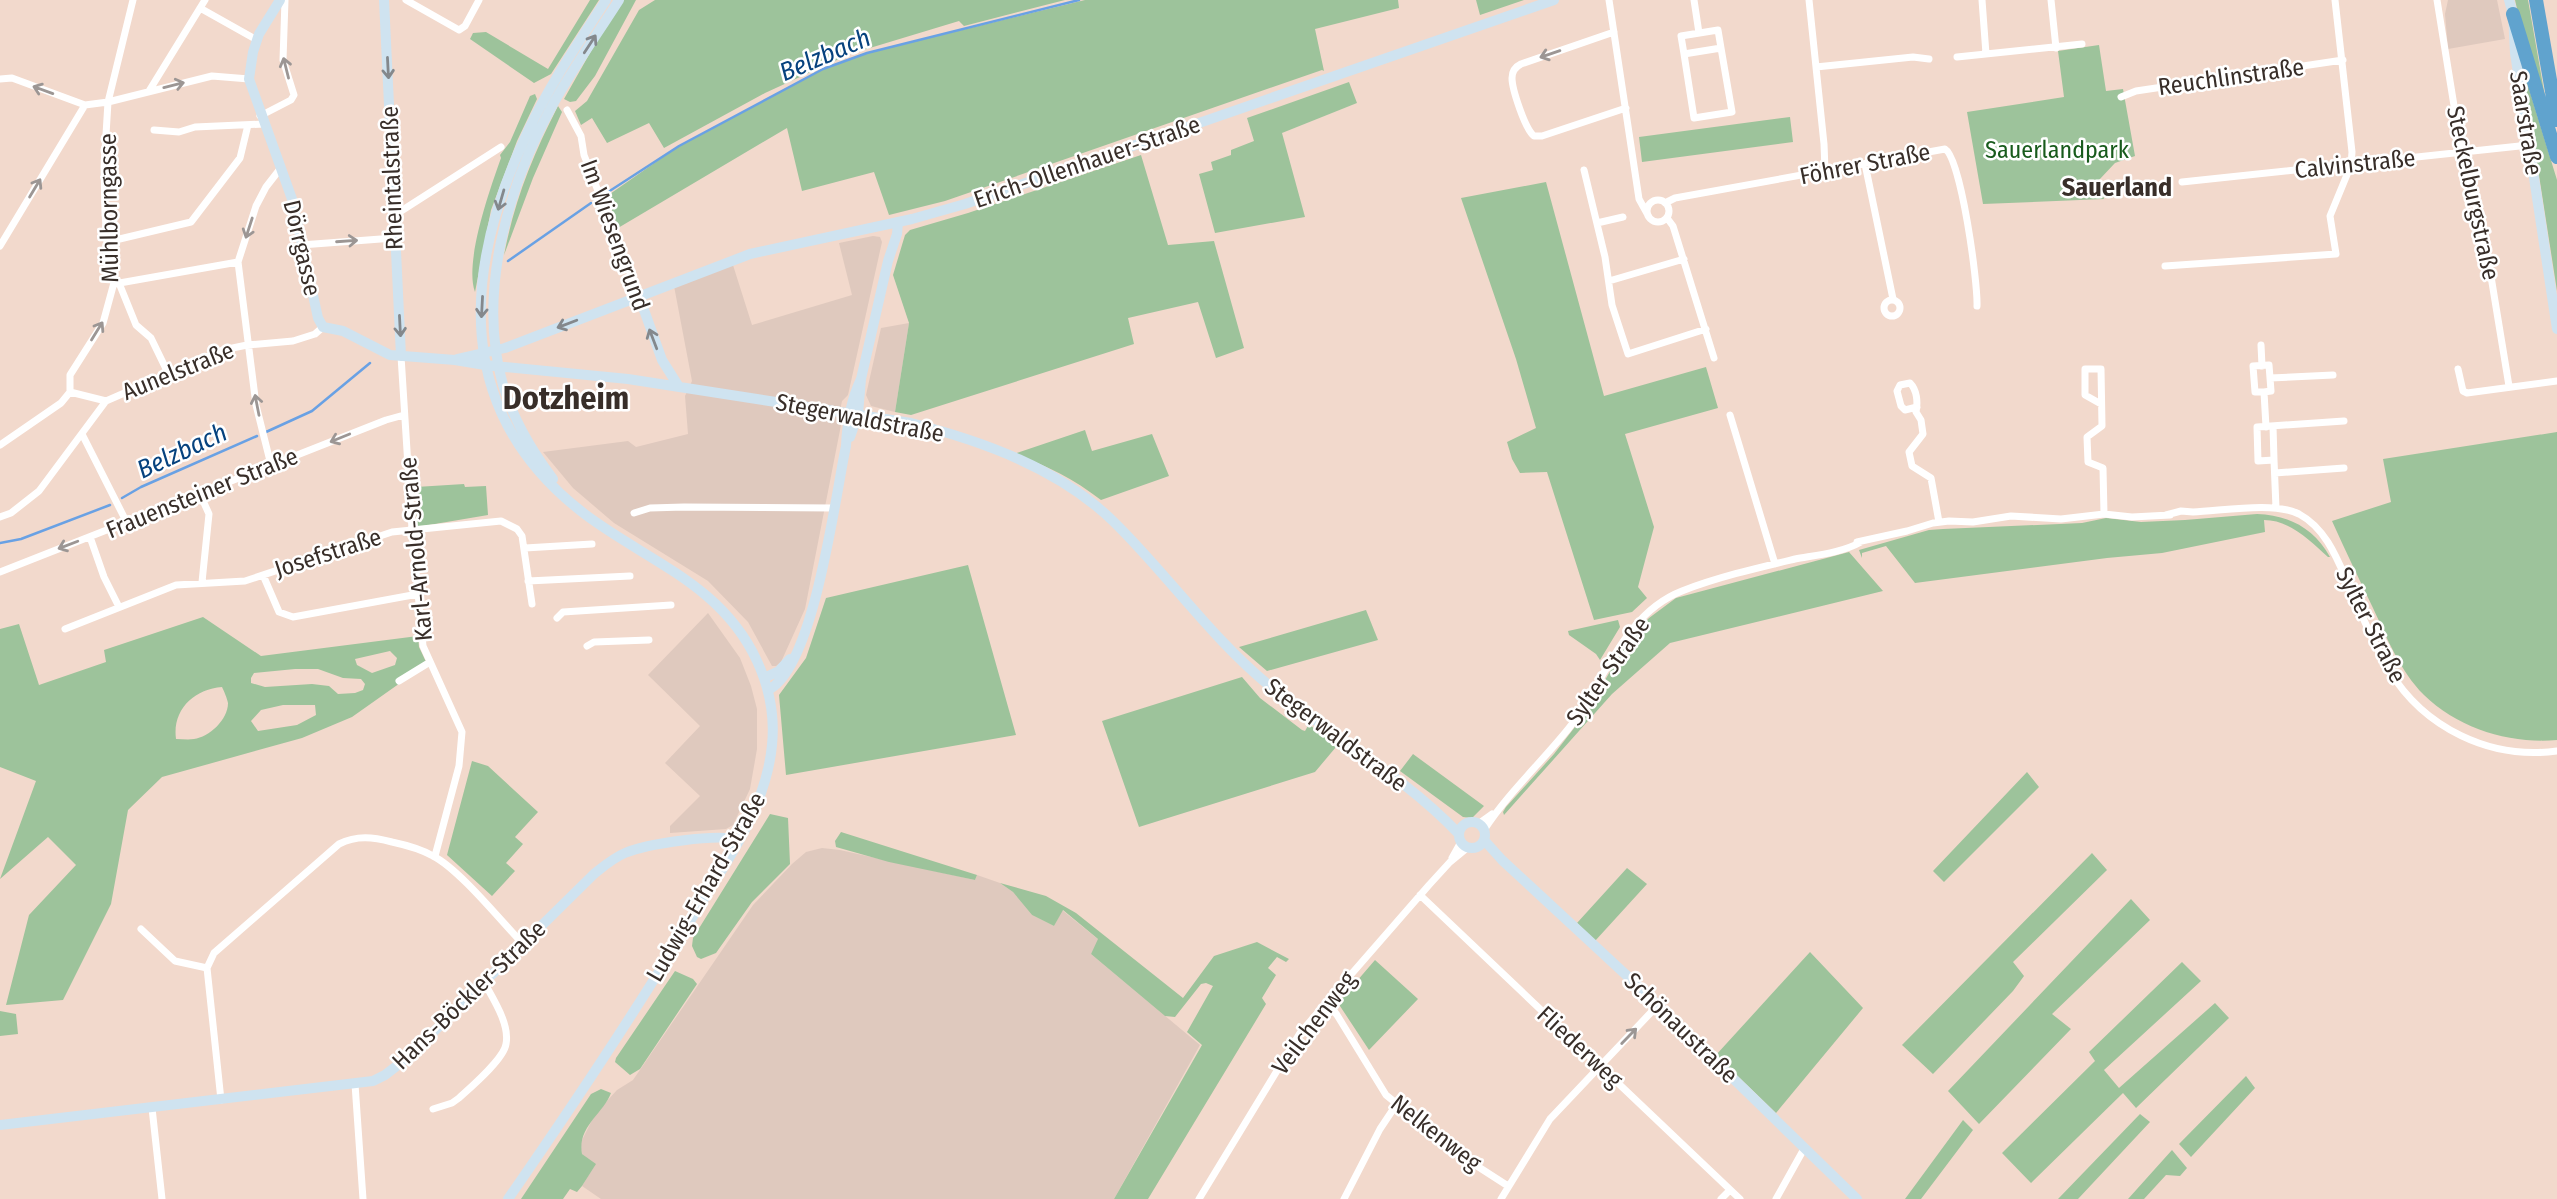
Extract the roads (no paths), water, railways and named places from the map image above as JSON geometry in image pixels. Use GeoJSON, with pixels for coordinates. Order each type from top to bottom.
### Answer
{"type":"FeatureCollection","features":[{"type":"Feature","properties":{"kind":"highway"},"geometry":{"type":"LineString","coordinates":[[2536,0],[2557,120]]}},
{"type":"Feature","properties":{"kind":"highway"},"geometry":{"type":"LineString","coordinates":[[2545,0],[2557,70]]}},
{"type":"Feature","properties":{"kind":"highway"},"geometry":{"type":"LineString","coordinates":[[2511,7],[2557,157]]}},
{"type":"Feature","properties":{"kind":"street","name":"Mühlborngasse"},"geometry":{"type":"LineString","coordinates":[[70,391],[70,375],[103,323],[116,283],[107,242],[104,167],[108,102],[133,0]]}},
{"type":"Feature","properties":{"kind":"street"},"geometry":{"type":"LineString","coordinates":[[149,91],[205,0]]}},
{"type":"Feature","properties":{"kind":"street"},"geometry":{"type":"LineString","coordinates":[[0,79],[12,78],[85,105],[108,102],[212,76],[249,79],[257,40],[283,0]]}},
{"type":"Feature","properties":{"kind":"street"},"geometry":{"type":"LineString","coordinates":[[154,130],[179,132],[195,127],[248,125],[262,120],[291,100],[294,95],[283,60],[283,0]]}},
{"type":"Feature","properties":{"kind":"street","name":"Rheintalstraße"},"geometry":{"type":"LineString","coordinates":[[384,0],[401,356]]}},
{"type":"Feature","properties":{"kind":"street"},"geometry":{"type":"LineString","coordinates":[[406,0],[460,30],[479,0]]}},
{"type":"Feature","properties":{"kind":"street","name":"Ludwig-Erhard-Straße"},"geometry":{"type":"LineString","coordinates":[[508,1199],[661,970],[736,845],[758,803],[767,774],[772,730],[768,690],[764,678],[741,632],[729,615],[707,594],[616,536],[546,481],[517,445],[499,407],[485,365],[482,296],[488,251],[510,170],[606,0]]}},
{"type":"Feature","properties":{"kind":"street","name":"Ludwig-Erhard-Straße"},"geometry":{"type":"LineString","coordinates":[[558,85],[619,0]]}},
{"type":"Feature","properties":{"kind":"street","name":"Erich-Ollenhauer-Straße"},"geometry":{"type":"LineString","coordinates":[[483,353],[517,343],[750,254],[898,222],[965,204],[1553,0]]}},
{"type":"Feature","properties":{"kind":"street"},"geometry":{"type":"LineString","coordinates":[[1609,0],[1640,203],[1657,222],[1667,218]]}},
{"type":"Feature","properties":{"kind":"street"},"geometry":{"type":"LineString","coordinates":[[1694,0],[1699,33]]}},
{"type":"Feature","properties":{"kind":"street"},"geometry":{"type":"LineString","coordinates":[[1809,0],[1825,170]]}},
{"type":"Feature","properties":{"kind":"street"},"geometry":{"type":"LineString","coordinates":[[1982,0],[1986,54]]}},
{"type":"Feature","properties":{"kind":"street"},"geometry":{"type":"LineString","coordinates":[[2051,0],[2056,48]]}},
{"type":"Feature","properties":{"kind":"street"},"geometry":{"type":"LineString","coordinates":[[2165,266],[2336,254],[2331,212],[2351,165],[2352,152],[2335,0]]}},
{"type":"Feature","properties":{"kind":"street","name":"Steckelburgstraße"},"geometry":{"type":"LineString","coordinates":[[2437,0],[2463,153],[2486,246],[2509,386]]}},
{"type":"Feature","properties":{"kind":"street","name":"Saarstraße"},"geometry":{"type":"LineString","coordinates":[[2511,7],[2515,53],[2557,329]]}},
{"type":"Feature","properties":{"kind":"street"},"geometry":{"type":"LineString","coordinates":[[200,8],[257,40]]}},
{"type":"Feature","properties":{"kind":"street"},"geometry":{"type":"LineString","coordinates":[[1718,30],[1732,112],[1694,118],[1681,36],[1699,33],[1718,30]]}},
{"type":"Feature","properties":{"kind":"street"},"geometry":{"type":"LineString","coordinates":[[1615,32],[1521,64],[1513,71],[1513,80],[1528,130],[1534,136],[1542,136],[1626,108]]}},
{"type":"Feature","properties":{"kind":"street"},"geometry":{"type":"LineString","coordinates":[[1957,57],[2082,44]]}},
{"type":"Feature","properties":{"kind":"street"},"geometry":{"type":"LineString","coordinates":[[1684,54],[1721,48]]}},
{"type":"Feature","properties":{"kind":"street"},"geometry":{"type":"LineString","coordinates":[[1816,67],[1913,57],[1929,59]]}},
{"type":"Feature","properties":{"kind":"street","name":"Reuchlinstraße"},"geometry":{"type":"LineString","coordinates":[[2121,97],[2141,90],[2343,60]]}},
{"type":"Feature","properties":{"kind":"street","name":"Dörrgasse"},"geometry":{"type":"LineString","coordinates":[[249,79],[292,199],[318,318],[323,327]]}},
{"type":"Feature","properties":{"kind":"street"},"geometry":{"type":"LineString","coordinates":[[0,246],[85,105]]}},
{"type":"Feature","properties":{"kind":"street","name":"Ludwig-Erhard-Straße"},"geometry":{"type":"LineString","coordinates":[[546,106],[520,174],[507,219],[495,290],[495,335],[499,367],[509,404],[537,457],[569,501]]}},
{"type":"Feature","properties":{"kind":"street","name":"Im Wiesengrund"},"geometry":{"type":"LineString","coordinates":[[567,110],[581,136],[584,155],[645,318],[662,360],[679,387]]}},
{"type":"Feature","properties":{"kind":"street"},"geometry":{"type":"LineString","coordinates":[[107,242],[191,222],[240,158],[248,125]]}},
{"type":"Feature","properties":{"kind":"street","name":"Calvinstraße"},"geometry":{"type":"LineString","coordinates":[[2182,182],[2529,145]]}},
{"type":"Feature","properties":{"kind":"street"},"geometry":{"type":"LineString","coordinates":[[393,213],[398,213],[501,147]]}},
{"type":"Feature","properties":{"kind":"street","name":"Föhrer Straße"},"geometry":{"type":"LineString","coordinates":[[1653,202],[1665,203],[1675,198],[1945,149],[1950,151],[1956,168],[1976,270],[1977,306]]}},
{"type":"Feature","properties":{"kind":"street"},"geometry":{"type":"LineString","coordinates":[[1865,164],[1893,299]]}},
{"type":"Feature","properties":{"kind":"street"},"geometry":{"type":"LineString","coordinates":[[271,465],[256,405],[238,262],[256,206],[265,187],[280,169]]}},
{"type":"Feature","properties":{"kind":"street"},"geometry":{"type":"LineString","coordinates":[[1584,170],[1612,305],[1628,354],[1706,329]]}},
{"type":"Feature","properties":{"kind":"street"},"geometry":{"type":"LineString","coordinates":[[1638,190],[1653,202],[1649,207],[1649,216]]}},
{"type":"Feature","properties":{"kind":"street"},"geometry":{"type":"LineString","coordinates":[[1665,203],[1669,208],[1667,218],[1673,226],[1714,358]]}},
{"type":"Feature","properties":{"kind":"street"},"geometry":{"type":"LineString","coordinates":[[1597,223],[1623,217]]}},
{"type":"Feature","properties":{"kind":"street"},"geometry":{"type":"LineString","coordinates":[[768,690],[785,678],[814,610],[854,413],[854,395],[861,379],[898,222]]}},
{"type":"Feature","properties":{"kind":"street"},"geometry":{"type":"LineString","coordinates":[[886,224],[888,261]]}},
{"type":"Feature","properties":{"kind":"street"},"geometry":{"type":"LineString","coordinates":[[301,246],[394,238]]}},
{"type":"Feature","properties":{"kind":"street"},"geometry":{"type":"LineString","coordinates":[[1609,281],[1684,259]]}},
{"type":"Feature","properties":{"kind":"street"},"geometry":{"type":"LineString","coordinates":[[168,373],[151,338],[136,325],[116,283],[238,262]]}},
{"type":"Feature","properties":{"kind":"street"},"geometry":{"type":"LineString","coordinates":[[616,305],[632,308],[645,318]]}},
{"type":"Feature","properties":{"kind":"street"},"geometry":{"type":"LineString","coordinates":[[323,327],[343,331],[386,354],[401,356]]}},
{"type":"Feature","properties":{"kind":"street","name":"Aunelstraße"},"geometry":{"type":"LineString","coordinates":[[0,517],[11,513],[39,491],[106,401],[223,350],[247,345],[286,343],[315,334],[323,327]]}},
{"type":"Feature","properties":{"kind":"street"},"geometry":{"type":"LineString","coordinates":[[495,335],[517,343]]}},
{"type":"Feature","properties":{"kind":"street"},"geometry":{"type":"LineString","coordinates":[[2261,345],[2262,366]]}},
{"type":"Feature","properties":{"kind":"street","name":"Stegerwaldstraße"},"geometry":{"type":"LineString","coordinates":[[455,360],[483,353]]}},
{"type":"Feature","properties":{"kind":"street","name":"Stegerwaldstraße"},"geometry":{"type":"LineString","coordinates":[[401,356],[646,382],[854,413],[940,430],[1025,463],[1070,487],[1112,520],[1256,674],[1472,836]]}},
{"type":"Feature","properties":{"kind":"street","name":"Karl-Arnold-Straße"},"geometry":{"type":"LineString","coordinates":[[401,356],[412,529],[423,646],[458,721],[463,743],[435,856]]}},
{"type":"Feature","properties":{"kind":"street"},"geometry":{"type":"LineString","coordinates":[[646,382],[659,371],[662,360]]}},
{"type":"Feature","properties":{"kind":"street"},"geometry":{"type":"LineString","coordinates":[[2269,365],[2270,378],[2271,391],[2255,392],[2253,366],[2269,365]]}},
{"type":"Feature","properties":{"kind":"street"},"geometry":{"type":"LineString","coordinates":[[2101,404],[2085,395],[2085,369],[2101,369],[2102,426],[2087,438],[2088,462],[2103,468],[2104,514]]}},
{"type":"Feature","properties":{"kind":"street"},"geometry":{"type":"LineString","coordinates":[[2458,369],[2465,393],[2557,381]]}},
{"type":"Feature","properties":{"kind":"street"},"geometry":{"type":"LineString","coordinates":[[2270,378],[2333,375]]}},
{"type":"Feature","properties":{"kind":"street"},"geometry":{"type":"LineString","coordinates":[[0,444],[61,403],[70,391],[106,401]]}},
{"type":"Feature","properties":{"kind":"street"},"geometry":{"type":"LineString","coordinates":[[2264,392],[2274,460],[2276,508]]}},
{"type":"Feature","properties":{"kind":"street"},"geometry":{"type":"LineString","coordinates":[[1917,407],[1923,434],[1909,452],[1912,466],[1931,478],[1939,522]]}},
{"type":"Feature","properties":{"kind":"street","name":"Frauensteiner Straße"},"geometry":{"type":"LineString","coordinates":[[0,572],[386,419],[404,415]]}},
{"type":"Feature","properties":{"kind":"street"},"geometry":{"type":"LineString","coordinates":[[1730,415],[1775,564]]}},
{"type":"Feature","properties":{"kind":"street"},"geometry":{"type":"LineString","coordinates":[[2274,460],[2258,461],[2257,427],[2344,421]]}},
{"type":"Feature","properties":{"kind":"street"},"geometry":{"type":"LineString","coordinates":[[82,434],[127,523]]}},
{"type":"Feature","properties":{"kind":"street"},"geometry":{"type":"LineString","coordinates":[[2275,473],[2344,468]]}},
{"type":"Feature","properties":{"kind":"street"},"geometry":{"type":"LineString","coordinates":[[200,494],[209,514],[202,582]]}},
{"type":"Feature","properties":{"kind":"street"},"geometry":{"type":"LineString","coordinates":[[634,513],[650,508],[833,508]]}},
{"type":"Feature","properties":{"kind":"street","name":"Sylter Straße"},"geometry":{"type":"LineString","coordinates":[[1472,836],[1569,728],[1626,637],[1648,613],[1670,597],[1775,564],[1939,522],[2061,519],[2104,514],[2132,517],[2181,515],[2193,512],[2276,508],[2286,511],[2310,523],[2324,536],[2389,670],[2417,706],[2449,730],[2488,747],[2519,752],[2557,751]]}},
{"type":"Feature","properties":{"kind":"street","name":"Josefstraße"},"geometry":{"type":"LineString","coordinates":[[65,629],[176,585],[233,583],[368,539],[412,529],[501,522],[517,529],[525,548]]}},
{"type":"Feature","properties":{"kind":"street"},"geometry":{"type":"LineString","coordinates":[[90,537],[104,577],[119,607]]}},
{"type":"Feature","properties":{"kind":"street"},"geometry":{"type":"LineString","coordinates":[[532,604],[525,548],[592,544]]}},
{"type":"Feature","properties":{"kind":"street"},"geometry":{"type":"LineString","coordinates":[[263,575],[279,612],[293,617],[418,594]]}},
{"type":"Feature","properties":{"kind":"street"},"geometry":{"type":"LineString","coordinates":[[528,581],[630,576]]}},
{"type":"Feature","properties":{"kind":"street"},"geometry":{"type":"LineString","coordinates":[[557,618],[563,612],[671,605]]}},
{"type":"Feature","properties":{"kind":"street"},"geometry":{"type":"LineString","coordinates":[[587,646],[594,642],[649,640]]}},
{"type":"Feature","properties":{"kind":"street"},"geometry":{"type":"LineString","coordinates":[[764,678],[779,671],[800,645]]}},
{"type":"Feature","properties":{"kind":"street"},"geometry":{"type":"LineString","coordinates":[[399,681],[430,662]]}},
{"type":"Feature","properties":{"kind":"street","name":"Schönaustraße"},"geometry":{"type":"LineString","coordinates":[[1472,836],[1502,860],[1658,1005],[1857,1199]]}},
{"type":"Feature","properties":{"kind":"street","name":"Veilchenweg"},"geometry":{"type":"LineString","coordinates":[[1199,1199],[1288,1050],[1472,836]]}},
{"type":"Feature","properties":{"kind":"street"},"geometry":{"type":"LineString","coordinates":[[221,1100],[207,968],[214,953],[340,844],[367,837],[386,840],[435,856],[452,869],[523,943]]}},
{"type":"Feature","properties":{"kind":"street","name":"Hans-Böckler-Straße"},"geometry":{"type":"LineString","coordinates":[[0,1125],[373,1081],[397,1067],[594,874],[616,857],[643,847],[706,839],[736,845]]}},
{"type":"Feature","properties":{"kind":"street","name":"Fliederweg"},"geometry":{"type":"LineString","coordinates":[[1420,895],[1740,1199]]}},
{"type":"Feature","properties":{"kind":"street"},"geometry":{"type":"LineString","coordinates":[[141,929],[175,961],[207,968]]}},
{"type":"Feature","properties":{"kind":"street"},"geometry":{"type":"LineString","coordinates":[[433,1110],[459,1098],[501,1056],[506,1045],[502,1019],[484,982]]}},
{"type":"Feature","properties":{"kind":"street","name":"Nelkenweg"},"geometry":{"type":"LineString","coordinates":[[1326,1003],[1337,1015],[1376,1081],[1396,1105],[1464,1157],[1508,1186]]}},
{"type":"Feature","properties":{"kind":"street"},"geometry":{"type":"LineString","coordinates":[[1501,1199],[1550,1119],[1658,1005]]}},
{"type":"Feature","properties":{"kind":"street"},"geometry":{"type":"LineString","coordinates":[[355,1084],[363,1199]]}},
{"type":"Feature","properties":{"kind":"street"},"geometry":{"type":"LineString","coordinates":[[1344,1199],[1380,1129],[1396,1105]]}},
{"type":"Feature","properties":{"kind":"street"},"geometry":{"type":"LineString","coordinates":[[152,1108],[162,1199]]}},
{"type":"Feature","properties":{"kind":"street"},"geometry":{"type":"LineString","coordinates":[[1776,1199],[1805,1147]]}},
{"type":"Feature","properties":{"kind":"street"},"geometry":{"type":"LineString","coordinates":[[1721,1199],[1730,1190]]}},
{"type":"Feature","properties":{"kind":"waterway","name":"Belzbach"},"geometry":{"type":"LineString","coordinates":[[605,194],[679,146],[823,69],[867,53],[1079,0]]}},
{"type":"Feature","properties":{"kind":"waterway","name":"Belzbach"},"geometry":{"type":"LineString","coordinates":[[508,261],[591,203]]}},
{"type":"Feature","properties":{"kind":"waterway","name":"Belzbach"},"geometry":{"type":"LineString","coordinates":[[266,432],[312,411],[370,363]]}},
{"type":"Feature","properties":{"kind":"waterway","name":"Belzbach"},"geometry":{"type":"LineString","coordinates":[[122,498],[257,436]]}},
{"type":"Feature","properties":{"kind":"waterway","name":"Belzbach"},"geometry":{"type":"LineString","coordinates":[[0,543],[21,539],[110,505]]}},
{"type":"Feature","properties":{"kind":"district","name":"Sauerland"},"geometry":{"type":"Point","coordinates":[2117,187]}},
{"type":"Feature","properties":{"kind":"district","name":"Dotzheim"},"geometry":{"type":"Point","coordinates":[566,398]}},
{"type":"Feature","properties":{"kind":"park label","name":"Sauerlandpark"},"geometry":{"type":"Point","coordinates":[2057,150]}}]}
